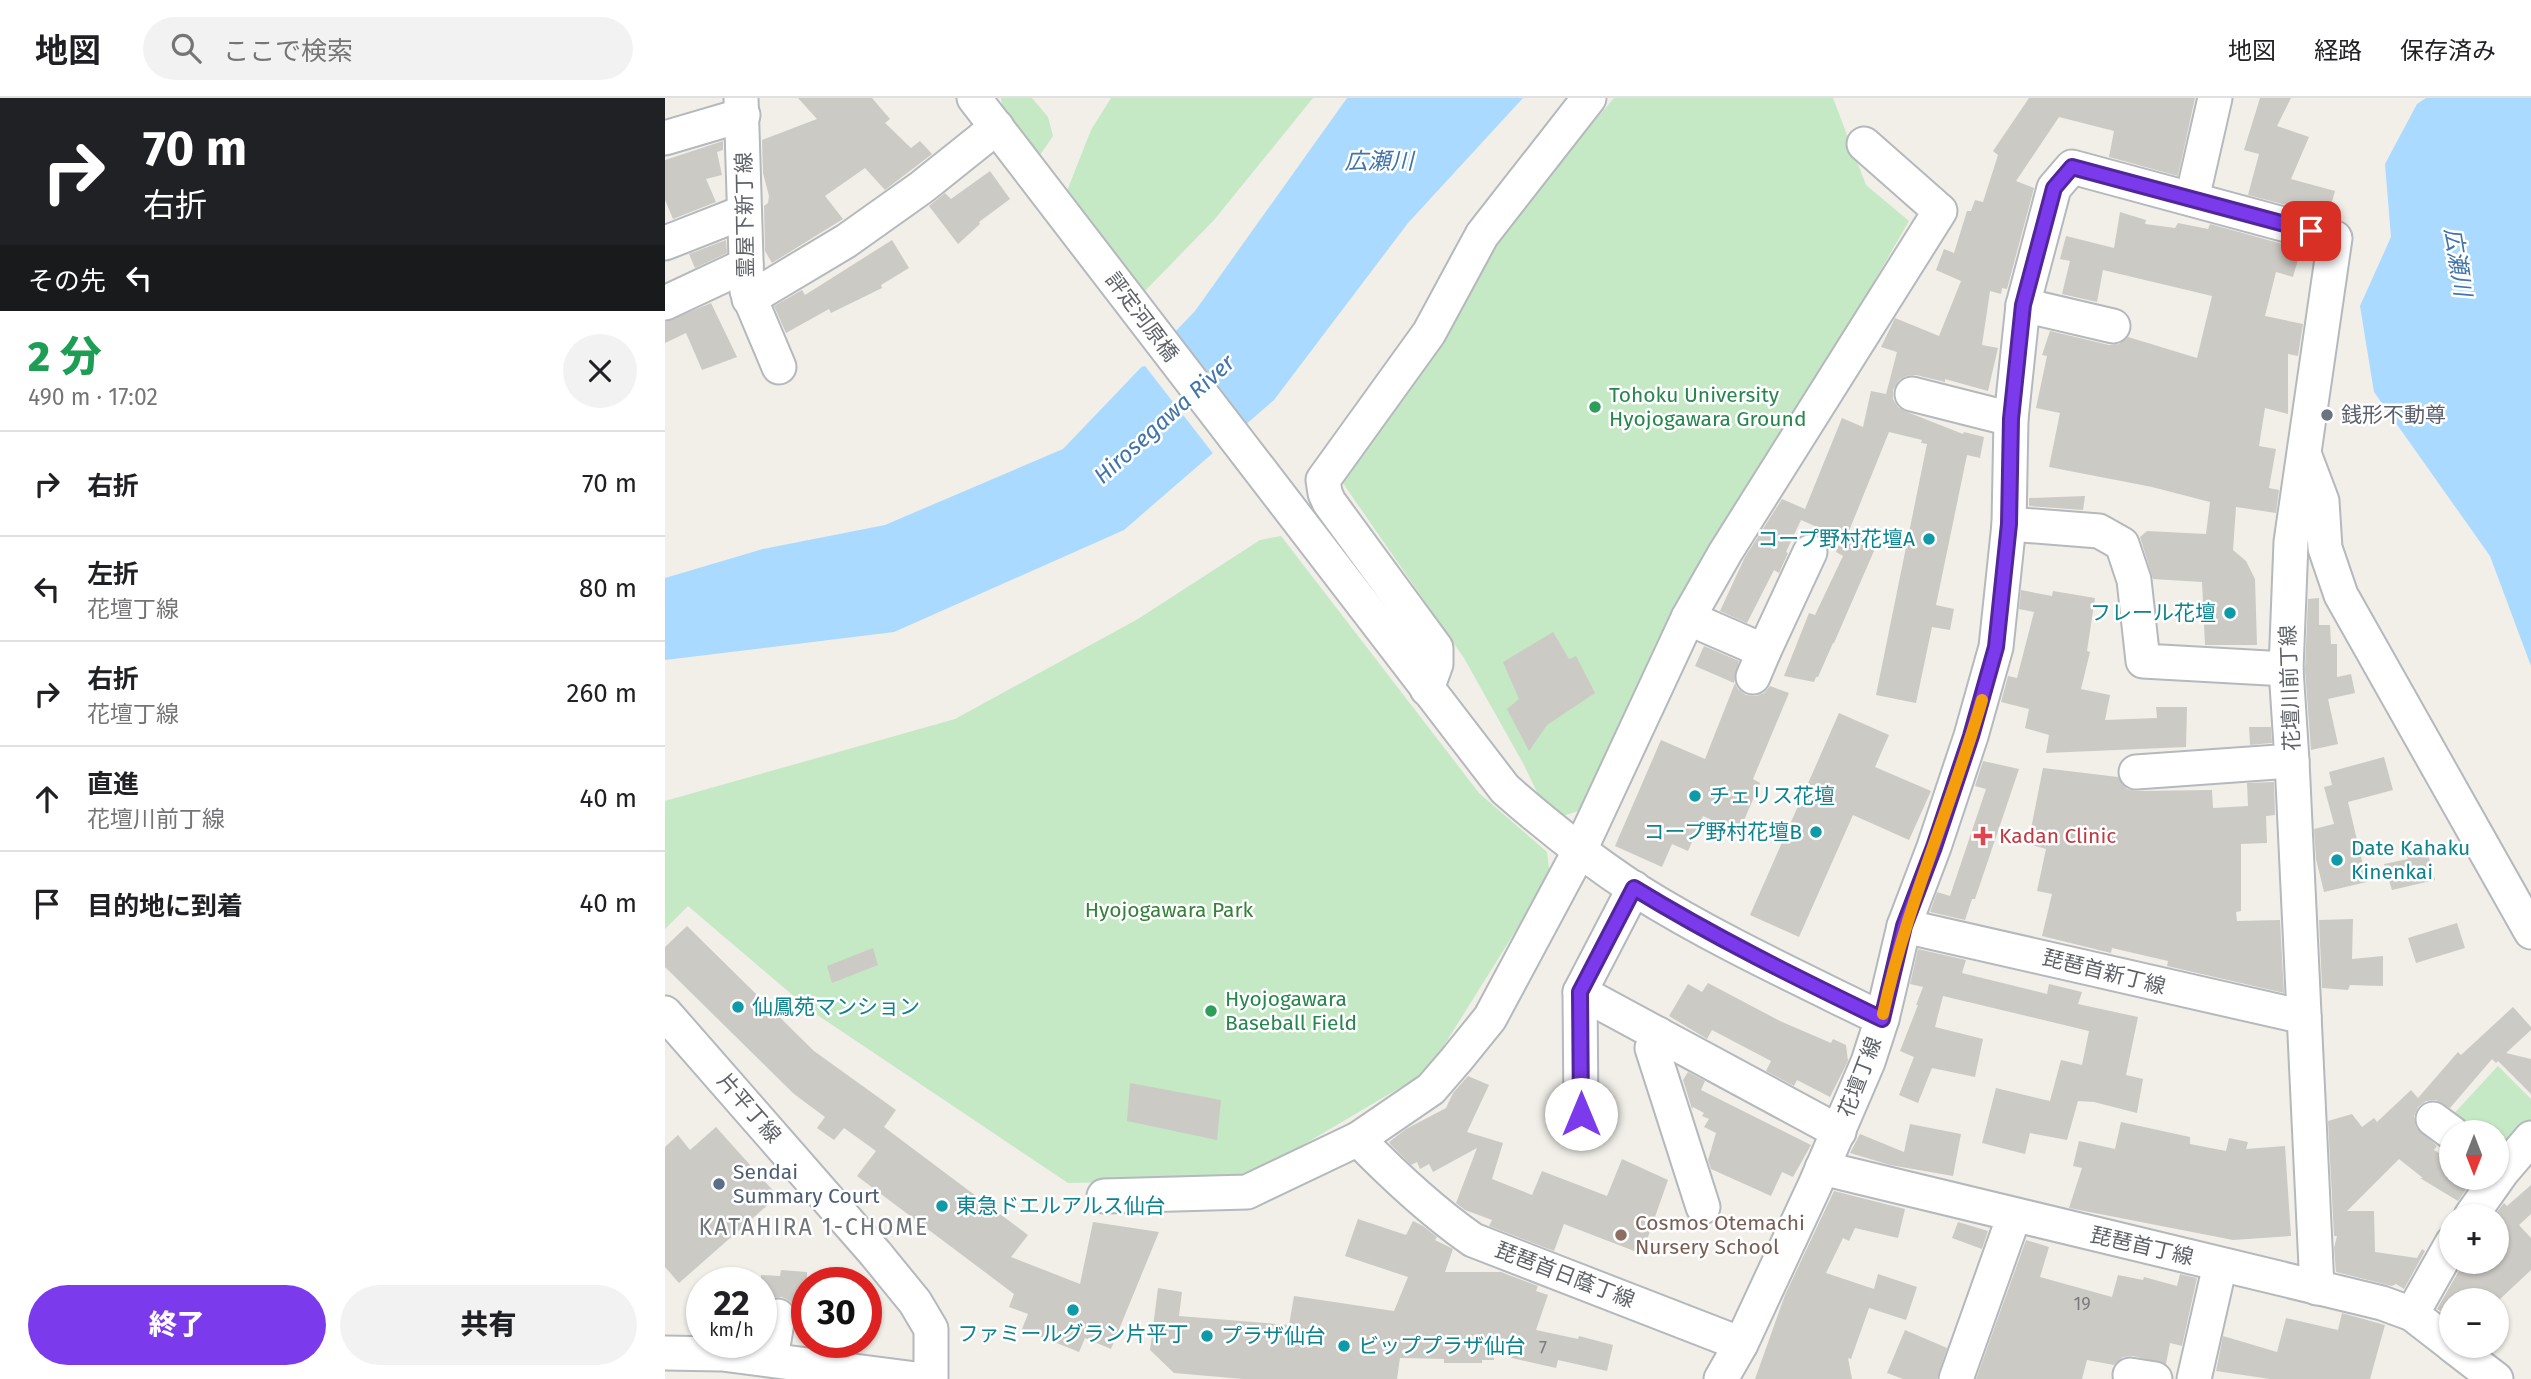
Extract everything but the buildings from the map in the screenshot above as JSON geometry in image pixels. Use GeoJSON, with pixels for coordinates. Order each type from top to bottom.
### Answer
{"type":"FeatureCollection","features":[{"type":"Feature","properties":{"kind":"street","name":"評定河原橋"},"geometry":{"type":"LineString","coordinates":[[974,98],[1505,789],[1580,850],[1634,888],[1744,951],[1882,1019]]}},
{"type":"Feature","properties":{"kind":"street"},"geometry":{"type":"LineString","coordinates":[[1426,689],[1436,664],[1436,648],[1329,502],[1323,480],[1429,333],[1482,235],[1589,98]]}},
{"type":"Feature","properties":{"kind":"street"},"geometry":{"type":"LineString","coordinates":[[2192,200],[2215,98]]}},
{"type":"Feature","properties":{"kind":"street"},"geometry":{"type":"LineString","coordinates":[[665,138],[742,107]]}},
{"type":"Feature","properties":{"kind":"street","name":"霊屋下新丁線"},"geometry":{"type":"LineString","coordinates":[[742,107],[749,299],[779,367]]}},
{"type":"Feature","properties":{"kind":"street"},"geometry":{"type":"LineString","coordinates":[[749,299],[846,241],[922,187],[997,127]]}},
{"type":"Feature","properties":{"kind":"street"},"geometry":{"type":"LineString","coordinates":[[1104,1196],[1247,1192],[1358,1139],[1431,1089],[1490,1018],[1580,850],[1688,618],[1725,553],[1940,211],[1864,144]]}},
{"type":"Feature","properties":{"kind":"street","name":"花壇丁線"},"geometry":{"type":"LineString","coordinates":[[1721,1379],[1741,1344],[1839,1132],[1868,1062],[1882,1019],[1904,926],[1971,736],[1996,647],[2009,524],[2011,419],[2023,305],[2054,188],[2072,167],[2192,200]]}},
{"type":"Feature","properties":{"kind":"street","name":"花壇川前丁線"},"geometry":{"type":"LineString","coordinates":[[2192,200],[2335,238],[2291,542],[2286,669],[2317,1288]]}},
{"type":"Feature","properties":{"kind":"street"},"geometry":{"type":"LineString","coordinates":[[665,243],[744,212]]}},
{"type":"Feature","properties":{"kind":"street"},"geometry":{"type":"LineString","coordinates":[[665,303],[746,265]]}},
{"type":"Feature","properties":{"kind":"street"},"geometry":{"type":"LineString","coordinates":[[2023,305],[2113,326]]}},
{"type":"Feature","properties":{"kind":"street"},"geometry":{"type":"LineString","coordinates":[[1912,394],[2011,419]]}},
{"type":"Feature","properties":{"kind":"street"},"geometry":{"type":"LineString","coordinates":[[2304,453],[2322,501],[2325,548],[2341,595],[2531,932]]}},
{"type":"Feature","properties":{"kind":"street"},"geometry":{"type":"LineString","coordinates":[[2009,524],[2099,531],[2122,544],[2134,580],[2143,661],[2286,669]]}},
{"type":"Feature","properties":{"kind":"street"},"geometry":{"type":"LineString","coordinates":[[1688,618],[1758,664],[1810,551]]}},
{"type":"Feature","properties":{"kind":"street"},"geometry":{"type":"LineString","coordinates":[[2136,772],[2292,761]]}},
{"type":"Feature","properties":{"kind":"street"},"geometry":{"type":"LineString","coordinates":[[1581,1114],[1580,992],[1634,888]]}},
{"type":"Feature","properties":{"kind":"street","name":"琵琶首新丁線"},"geometry":{"type":"LineString","coordinates":[[1904,926],[2304,1017]]}},
{"type":"Feature","properties":{"kind":"street"},"geometry":{"type":"LineString","coordinates":[[1580,992],[1839,1132]]}},
{"type":"Feature","properties":{"kind":"street","name":"片平丁線"},"geometry":{"type":"LineString","coordinates":[[665,1013],[915,1302],[931,1329],[931,1379]]}},
{"type":"Feature","properties":{"kind":"street"},"geometry":{"type":"LineString","coordinates":[[1658,1034],[1652,1048],[1703,1207]]}},
{"type":"Feature","properties":{"kind":"street"},"geometry":{"type":"LineString","coordinates":[[2509,1161],[2531,1138]]}},
{"type":"Feature","properties":{"kind":"street","name":"琵琶首日蔭丁線"},"geometry":{"type":"LineString","coordinates":[[1358,1139],[1402,1184],[1441,1218],[1473,1240],[1741,1344]]}},
{"type":"Feature","properties":{"kind":"street","name":"琵琶首丁線"},"geometry":{"type":"LineString","coordinates":[[1822,1168],[2382,1303],[2412,1314],[2471,1362]]}},
{"type":"Feature","properties":{"kind":"street"},"geometry":{"type":"LineString","coordinates":[[1956,1379],[2014,1216]]}},
{"type":"Feature","properties":{"kind":"street"},"geometry":{"type":"LineString","coordinates":[[2194,1379],[2220,1265]]}},
{"type":"Feature","properties":{"kind":"street"},"geometry":{"type":"LineString","coordinates":[[2412,1314],[2439,1265]]}},
{"type":"Feature","properties":{"kind":"street"},"geometry":{"type":"LineString","coordinates":[[772,1359],[778,1316]]}},
{"type":"Feature","properties":{"kind":"street"},"geometry":{"type":"LineString","coordinates":[[665,1353],[722,1354],[772,1359],[916,1379]]}},
{"type":"Feature","properties":{"kind":"green space"},"geometry":{"type":"Polygon","coordinates":[[[1001,98],[1032,98],[1048,117],[1053,136],[1038,158],[1003,115],[1001,98]]]}},
{"type":"Feature","properties":{"kind":"green space"},"geometry":{"type":"Polygon","coordinates":[[[1111,98],[1313,98],[1214,220],[1141,295],[1067,191],[1091,130],[1111,98]]]}},
{"type":"Feature","properties":{"kind":"green space","name":"Tohoku University Hyojogawara Ground"},"geometry":{"type":"Polygon","coordinates":[[[1614,98],[1833,98],[1866,185],[1909,221],[1655,645],[1582,810],[1556,818],[1545,809],[1524,765],[1464,658],[1340,479],[1487,246],[1614,98]]]}},
{"type":"Feature","properties":{"kind":"green space","name":"Hyojogawara Park"},"geometry":{"type":"Polygon","coordinates":[[[1281,536],[1479,793],[1547,852],[1550,876],[1428,1071],[1244,1180],[1068,1183],[810,1010],[688,906],[665,929],[665,801],[955,719],[1138,619],[1260,540],[1281,536]]]}},
{"type":"Feature","properties":{"kind":"green space"},"geometry":{"type":"Polygon","coordinates":[[[2498,1066],[2531,1099],[2531,1128],[2509,1147],[2509,1120],[2448,1120],[2498,1066]]]}},
{"type":"Feature","properties":{"kind":"water","name":"広瀬川"},"geometry":{"type":"Polygon","coordinates":[[[1347,98],[1523,98],[1408,223],[1274,400],[1124,530],[894,632],[665,660],[665,578],[763,549],[885,525],[1063,449],[1195,311],[1347,98]]]}},
{"type":"Feature","properties":{"kind":"water","name":"広瀬川"},"geometry":{"type":"Polygon","coordinates":[[[2426,98],[2531,98],[2531,666],[2490,556],[2374,392],[2360,306],[2391,237],[2385,164],[2417,104],[2426,98]]]}},
{"type":"Feature","properties":{"kind":"pier"},"geometry":{"type":"Polygon","coordinates":[[[1170,332],[1245,430],[1215,456],[1145,366],[1136,368],[1170,332]]]}},
{"type":"Feature","properties":{"kind":"slow traffic"},"geometry":{"type":"LineString","coordinates":[[1883,1014],[1904,926],[1934,847],[1982,700]]}},
{"type":"Feature","properties":{"kind":"place","name":"Tohoku University Hyojogawara Ground"},"geometry":{"type":"Point","coordinates":[1595,407]}},
{"type":"Feature","properties":{"kind":"place","name":"銭形不動尊"},"geometry":{"type":"Point","coordinates":[2327,415]}},
{"type":"Feature","properties":{"kind":"place","name":"コープ野村花壇A"},"geometry":{"type":"Point","coordinates":[1929,539]}},
{"type":"Feature","properties":{"kind":"place","name":"フレール花壇"},"geometry":{"type":"Point","coordinates":[2230,613]}},
{"type":"Feature","properties":{"kind":"place","name":"チェリス花壇"},"geometry":{"type":"Point","coordinates":[1695,796]}},
{"type":"Feature","properties":{"kind":"place","name":"コープ野村花壇B"},"geometry":{"type":"Point","coordinates":[1816,832]}},
{"type":"Feature","properties":{"kind":"place","name":"Kadan Clinic"},"geometry":{"type":"Point","coordinates":[1983,836]}},
{"type":"Feature","properties":{"kind":"place","name":"Date Kahaku Kinenkai"},"geometry":{"type":"Point","coordinates":[2337,860]}},
{"type":"Feature","properties":{"kind":"place","name":"仙鳳苑マンション"},"geometry":{"type":"Point","coordinates":[738,1007]}},
{"type":"Feature","properties":{"kind":"place","name":"Hyojogawara Baseball Field"},"geometry":{"type":"Point","coordinates":[1211,1011]}},
{"type":"Feature","properties":{"kind":"place","name":"Sendai Summary Court"},"geometry":{"type":"Point","coordinates":[719,1184]}},
{"type":"Feature","properties":{"kind":"place","name":"東急ドエルアルス仙台"},"geometry":{"type":"Point","coordinates":[942,1206]}},
{"type":"Feature","properties":{"kind":"place","name":"Cosmos Otemachi Nursery School"},"geometry":{"type":"Point","coordinates":[1621,1235]}},
{"type":"Feature","properties":{"kind":"place","name":"ファミールグラン片平丁"},"geometry":{"type":"Point","coordinates":[1073,1310]}},
{"type":"Feature","properties":{"kind":"place","name":"プラザ仙台"},"geometry":{"type":"Point","coordinates":[1207,1336]}},
{"type":"Feature","properties":{"kind":"place","name":"ビッププラザ仙台"},"geometry":{"type":"Point","coordinates":[1344,1346]}},
{"type":"Feature","properties":{"kind":"district","name":"KATAHIRA 1-CHOME"},"geometry":{"type":"Point","coordinates":[814,1227]}},
{"type":"Feature","properties":{"kind":"route"},"geometry":{"type":"LineString","coordinates":[[1581,1114],[1580,992],[1634,888],[1688,921],[1767,963],[1882,1019],[1904,926],[1971,736],[1996,647],[2009,524],[2011,419],[2023,305],[2054,188],[2072,167],[2311,231]]}},
{"type":"Feature","properties":{"kind":"water label","name":"Hirosegawa River"},"geometry":{"type":"Point","coordinates":[1164,419]}}]}
